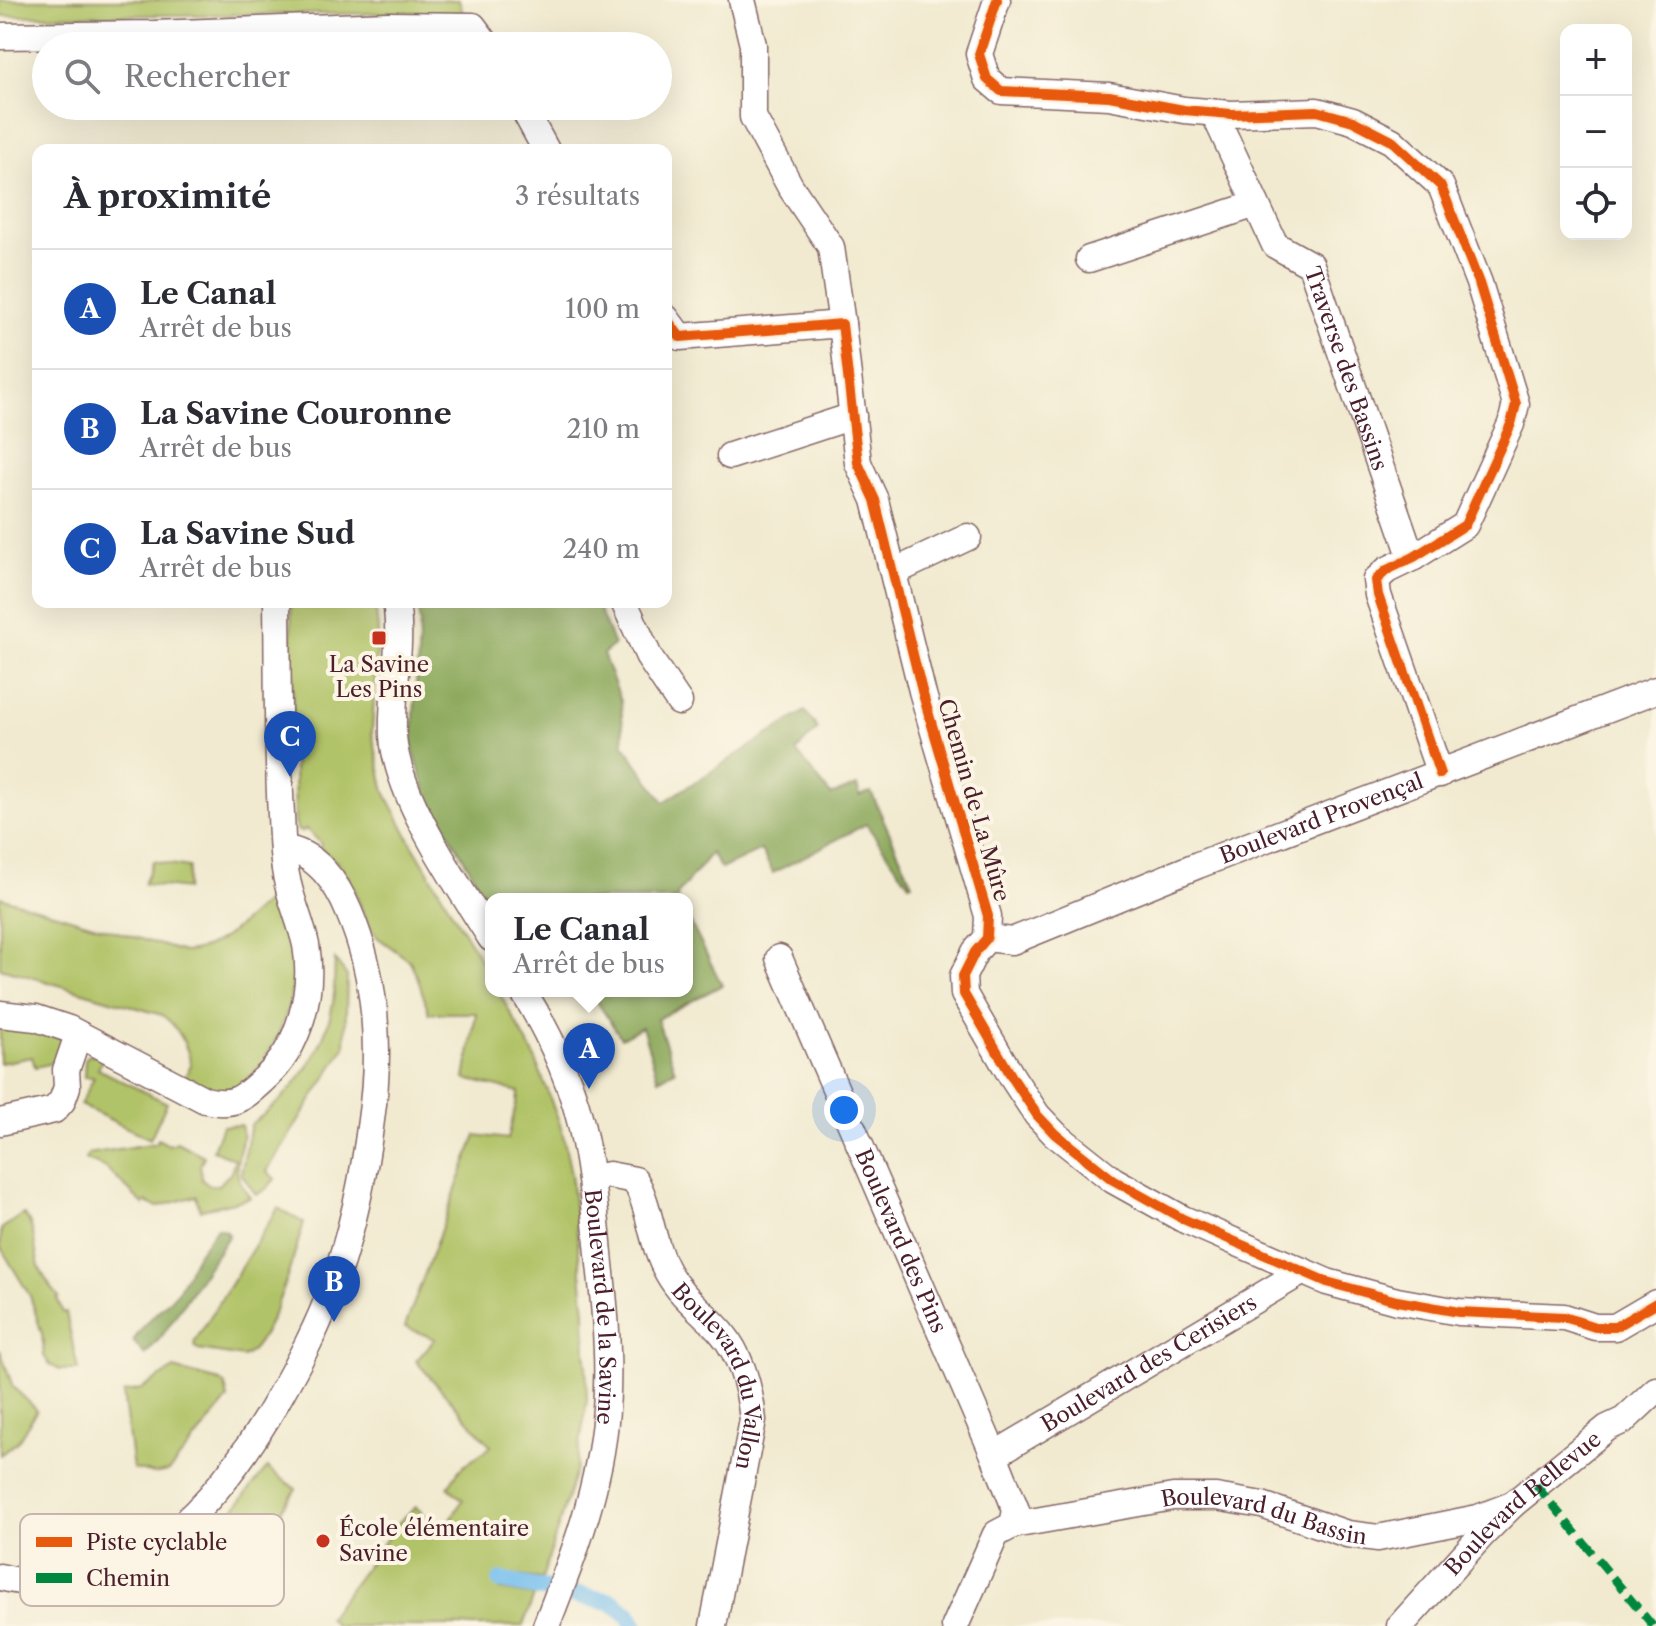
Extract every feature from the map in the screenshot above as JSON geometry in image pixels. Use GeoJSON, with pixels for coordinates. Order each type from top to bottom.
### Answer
{"type":"FeatureCollection","features":[{"type":"Feature","properties":{"kind":"street","name":"Chemin de La Mûre"},"geometry":{"type":"LineString","coordinates":[[742,0],[753,45],[753,117],[790,186],[831,247],[858,463],[875,500],[922,691],[988,916],[987,938]]}},
{"type":"Feature","properties":{"kind":"street"},"geometry":{"type":"LineString","coordinates":[[997,0],[979,54],[987,79],[1001,91],[1109,96],[1214,113],[1317,111],[1353,121],[1392,141],[1441,186],[1479,283],[1516,404],[1511,424],[1465,525],[1387,570],[1376,580],[1378,595],[1440,774]]}},
{"type":"Feature","properties":{"kind":"street"},"geometry":{"type":"LineString","coordinates":[[206,32],[388,25],[473,26],[478,32]]}},
{"type":"Feature","properties":{"kind":"street"},"geometry":{"type":"LineString","coordinates":[[0,36],[32,36]]}},
{"type":"Feature","properties":{"kind":"street","name":"Traverse des Bassins"},"geometry":{"type":"LineString","coordinates":[[1214,113],[1275,245],[1311,265],[1414,557]]}},
{"type":"Feature","properties":{"kind":"street"},"geometry":{"type":"LineString","coordinates":[[530,120],[543,144]]}},
{"type":"Feature","properties":{"kind":"street"},"geometry":{"type":"LineString","coordinates":[[1089,259],[1256,204]]}},
{"type":"Feature","properties":{"kind":"street"},"geometry":{"type":"LineString","coordinates":[[672,333],[842,324]]}},
{"type":"Feature","properties":{"kind":"street"},"geometry":{"type":"LineString","coordinates":[[730,456],[853,416]]}},
{"type":"Feature","properties":{"kind":"street"},"geometry":{"type":"LineString","coordinates":[[894,572],[968,537]]}},
{"type":"Feature","properties":{"kind":"street"},"geometry":{"type":"LineString","coordinates":[[0,1014],[36,1018],[78,1035],[205,1100],[223,1104],[238,1100],[252,1090],[271,1073],[286,1052],[305,1003],[308,974],[306,945],[286,876],[283,849],[277,608]]}},
{"type":"Feature","properties":{"kind":"street"},"geometry":{"type":"LineString","coordinates":[[396,608],[398,639],[393,739],[401,776],[414,807],[485,928]]}},
{"type":"Feature","properties":{"kind":"street"},"geometry":{"type":"LineString","coordinates":[[627,608],[650,659],[679,702]]}},
{"type":"Feature","properties":{"kind":"street","name":"Boulevard Provençal"},"geometry":{"type":"LineString","coordinates":[[987,938],[1012,941],[1198,865],[1656,690]]}},
{"type":"Feature","properties":{"kind":"street"},"geometry":{"type":"LineString","coordinates":[[194,1514],[215,1494],[253,1442],[302,1356],[333,1284],[355,1210],[372,1118],[375,1041],[372,985],[360,938],[343,897],[325,873],[306,855],[293,849],[283,849]]}},
{"type":"Feature","properties":{"kind":"street"},"geometry":{"type":"LineString","coordinates":[[987,938],[975,952],[963,976],[964,994],[1012,1077],[1046,1125],[1113,1180],[1183,1219],[1327,1282],[1397,1301],[1459,1312],[1564,1317],[1595,1327],[1615,1327],[1656,1303]]}},
{"type":"Feature","properties":{"kind":"street","name":"Boulevard des Pins"},"geometry":{"type":"LineString","coordinates":[[779,958],[994,1455],[1016,1510],[1013,1525]]}},
{"type":"Feature","properties":{"kind":"street","name":"Boulevard de la Savine"},"geometry":{"type":"LineString","coordinates":[[526,997],[557,1057],[585,1140],[607,1326],[608,1393],[596,1476],[577,1542],[546,1626]]}},
{"type":"Feature","properties":{"kind":"street"},"geometry":{"type":"LineString","coordinates":[[0,1122],[54,1110],[62,1101],[67,1087],[66,1070],[78,1035]]}},
{"type":"Feature","properties":{"kind":"street","name":"Boulevard du Vallon"},"geometry":{"type":"LineString","coordinates":[[591,1178],[609,1175],[635,1180],[667,1272],[682,1294],[723,1334],[750,1391],[753,1420],[713,1626]]}},
{"type":"Feature","properties":{"kind":"street","name":"Boulevard des Cerisiers"},"geometry":{"type":"LineString","coordinates":[[994,1455],[1303,1271]]}},
{"type":"Feature","properties":{"kind":"street","name":"Boulevard Bellevue"},"geometry":{"type":"LineString","coordinates":[[1400,1626],[1512,1505],[1607,1428],[1624,1420],[1656,1390]]}},
{"type":"Feature","properties":{"kind":"street","name":"Boulevard du Bassin"},"geometry":{"type":"LineString","coordinates":[[1013,1525],[1173,1497],[1216,1497],[1262,1505],[1347,1534],[1378,1538],[1478,1518],[1512,1505]]}},
{"type":"Feature","properties":{"kind":"street"},"geometry":{"type":"LineString","coordinates":[[955,1626],[996,1534],[1013,1525]]}},
{"type":"Feature","properties":{"kind":"street"},"geometry":{"type":"LineString","coordinates":[[0,1577],[20,1579]]}},
{"type":"Feature","properties":{"kind":"green space"},"geometry":{"type":"Polygon","coordinates":[[[0,0],[459,0],[463,13],[0,16],[0,0]]]}},
{"type":"Feature","properties":{"kind":"green space"},"geometry":{"type":"Polygon","coordinates":[[[291,608],[376,608],[378,631],[372,733],[385,792],[485,968],[485,997],[501,997],[533,1053],[562,1130],[571,1174],[585,1312],[587,1401],[576,1469],[542,1579],[503,1574],[500,1590],[534,1596],[523,1626],[336,1626],[328,1618],[400,1521],[416,1507],[442,1531],[463,1500],[448,1487],[460,1469],[491,1446],[416,1361],[435,1339],[405,1327],[476,1135],[508,1139],[519,1092],[465,1079],[476,1013],[429,1013],[410,961],[377,937],[367,923],[352,883],[341,866],[321,849],[320,842],[306,829],[298,831],[295,823],[291,608]]]}},
{"type":"Feature","properties":{"kind":"green space"},"geometry":{"type":"Polygon","coordinates":[[[417,608],[599,608],[614,645],[603,654],[621,701],[624,745],[664,802],[805,711],[818,729],[796,751],[831,795],[857,786],[860,796],[871,792],[912,883],[909,884],[866,824],[773,873],[761,850],[721,869],[711,853],[679,893],[485,893],[485,896],[427,795],[412,746],[420,622],[417,608]]]}},
{"type":"Feature","properties":{"kind":"green space"},"geometry":{"type":"Polygon","coordinates":[[[153,861],[189,867],[186,889],[144,884],[153,861]]]}},
{"type":"Feature","properties":{"kind":"green space"},"geometry":{"type":"Polygon","coordinates":[[[0,897],[184,952],[220,940],[269,899],[273,901],[285,920],[294,950],[295,970],[288,1009],[271,1048],[248,1079],[234,1089],[215,1093],[185,1076],[191,1065],[187,1050],[178,1031],[162,1015],[0,968],[0,897]]]}},
{"type":"Feature","properties":{"kind":"green space"},"geometry":{"type":"Polygon","coordinates":[[[693,928],[722,985],[657,1019],[675,1071],[658,1079],[642,1027],[621,1038],[594,997],[693,997],[693,928]]]}},
{"type":"Feature","properties":{"kind":"green space"},"geometry":{"type":"Polygon","coordinates":[[[335,960],[347,976],[345,1047],[267,1171],[275,1179],[256,1195],[241,1173],[251,1124],[293,1087],[314,1056],[329,1022],[335,960]]]}},
{"type":"Feature","properties":{"kind":"green space"},"geometry":{"type":"Polygon","coordinates":[[[0,1024],[61,1038],[63,1041],[57,1058],[52,1063],[35,1067],[32,1057],[0,1063],[0,1024]]]}},
{"type":"Feature","properties":{"kind":"green space"},"geometry":{"type":"Polygon","coordinates":[[[97,1054],[103,1058],[98,1069],[167,1103],[150,1139],[80,1105],[94,1077],[84,1077],[85,1059],[97,1054]]]}},
{"type":"Feature","properties":{"kind":"green space"},"geometry":{"type":"Polygon","coordinates":[[[241,1125],[237,1173],[250,1198],[200,1210],[196,1196],[157,1207],[146,1202],[144,1205],[106,1168],[85,1159],[88,1154],[156,1143],[158,1139],[169,1145],[177,1142],[204,1156],[200,1166],[202,1180],[209,1185],[218,1185],[231,1173],[235,1159],[213,1150],[222,1126],[241,1125]]]}},
{"type":"Feature","properties":{"kind":"green space"},"geometry":{"type":"Polygon","coordinates":[[[278,1208],[304,1223],[280,1297],[263,1335],[243,1357],[198,1350],[194,1346],[195,1341],[278,1208]]]}},
{"type":"Feature","properties":{"kind":"green space"},"geometry":{"type":"Polygon","coordinates":[[[23,1214],[33,1232],[40,1269],[59,1297],[57,1299],[63,1313],[66,1312],[78,1370],[60,1370],[50,1365],[44,1356],[42,1334],[30,1296],[1,1248],[1,1229],[23,1214]]]}},
{"type":"Feature","properties":{"kind":"green space"},"geometry":{"type":"Polygon","coordinates":[[[217,1228],[227,1231],[229,1235],[162,1336],[145,1355],[133,1341],[147,1322],[177,1293],[198,1253],[217,1228]]]}},
{"type":"Feature","properties":{"kind":"green space"},"geometry":{"type":"Polygon","coordinates":[[[0,1350],[13,1387],[37,1410],[18,1441],[0,1455],[0,1350]]]}},
{"type":"Feature","properties":{"kind":"green space"},"geometry":{"type":"Polygon","coordinates":[[[174,1369],[220,1381],[225,1384],[228,1399],[169,1471],[154,1474],[133,1469],[123,1393],[141,1389],[174,1369]]]}},
{"type":"Feature","properties":{"kind":"green space"},"geometry":{"type":"Polygon","coordinates":[[[267,1468],[296,1489],[279,1514],[230,1514],[267,1468]]]}},
{"type":"Feature","properties":{"kind":"waterway"},"geometry":{"type":"LineString","coordinates":[[501,1581],[612,1602],[628,1614],[635,1626]]}},
{"type":"Feature","properties":{"kind":"marked path"},"geometry":{"type":"LineString","coordinates":[[1536,1485],[1653,1626]]}},
{"type":"Feature","properties":{"kind":"cycle path"},"geometry":{"type":"LineString","coordinates":[[997,0],[979,54],[987,79],[1001,91],[1109,96],[1184,110],[1231,114],[1317,111],[1353,121],[1392,141],[1441,186],[1479,283],[1516,404],[1511,424],[1465,525],[1387,570],[1376,580],[1378,595],[1440,774]]}},
{"type":"Feature","properties":{"kind":"cycle path"},"geometry":{"type":"LineString","coordinates":[[672,326],[680,337],[842,324],[858,463],[875,500],[922,691],[988,916],[987,938],[975,952],[963,976],[964,994],[1012,1077],[1037,1115],[1055,1134],[1113,1180],[1183,1219],[1327,1282],[1397,1301],[1459,1312],[1564,1317],[1595,1327],[1615,1327],[1656,1303]]}},
{"type":"Feature","properties":{"kind":"place","name":"La Savine Les Pins"},"geometry":{"type":"Point","coordinates":[379,638]}},
{"type":"Feature","properties":{"kind":"place","name":"La Savine Sud"},"geometry":{"type":"Point","coordinates":[290,777]}},
{"type":"Feature","properties":{"kind":"place","name":"Le Canal"},"geometry":{"type":"Point","coordinates":[589,1089]}},
{"type":"Feature","properties":{"kind":"place","name":"La Savine Couronne"},"geometry":{"type":"Point","coordinates":[334,1322]}},
{"type":"Feature","properties":{"kind":"place","name":"École élémentaire Savine"},"geometry":{"type":"Point","coordinates":[323,1541]}}]}
